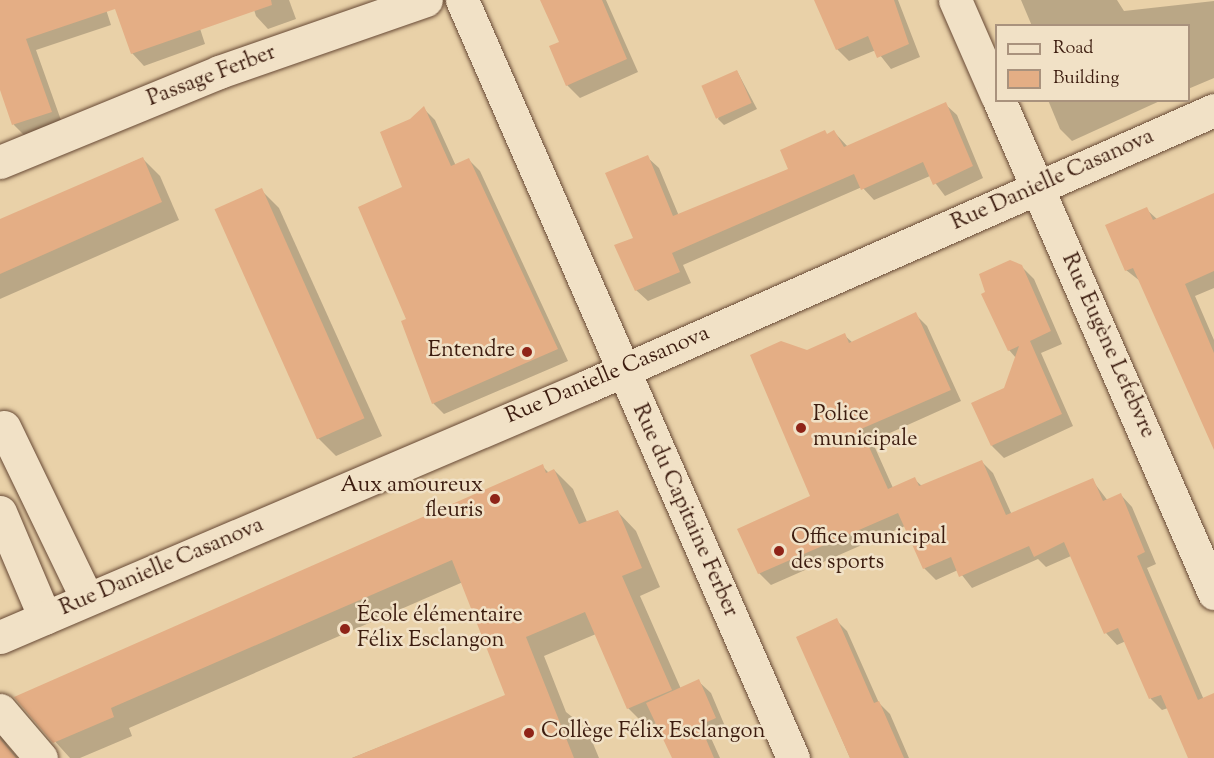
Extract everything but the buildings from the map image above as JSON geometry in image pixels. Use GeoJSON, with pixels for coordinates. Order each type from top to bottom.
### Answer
{"type":"FeatureCollection","features":[{"type":"Feature","properties":{"kind":"street","name":"Passage Ferber"},"geometry":{"type":"LineString","coordinates":[[0,162],[219,72],[426,0]]}},
{"type":"Feature","properties":{"kind":"street","name":"Rue du Capitaine Ferber"},"geometry":{"type":"LineString","coordinates":[[462,0],[622,371],[793,758]]}},
{"type":"Feature","properties":{"kind":"street"},"geometry":{"type":"LineString","coordinates":[[955,0],[995,92]]}},
{"type":"Feature","properties":{"kind":"street","name":"Rue Eugène Lefebvre"},"geometry":{"type":"LineString","coordinates":[[1000,102],[1214,592]]}},
{"type":"Feature","properties":{"kind":"street","name":"Rue Danielle Casanova"},"geometry":{"type":"LineString","coordinates":[[0,637],[622,371],[1214,110]]}},
{"type":"Feature","properties":{"kind":"street"},"geometry":{"type":"LineString","coordinates":[[4,427],[87,599]]}},
{"type":"Feature","properties":{"kind":"street"},"geometry":{"type":"LineString","coordinates":[[0,512],[45,618]]}},
{"type":"Feature","properties":{"kind":"street"},"geometry":{"type":"LineString","coordinates":[[0,710],[41,758]]}},
{"type":"Feature","properties":{"kind":"place","name":"Entendre"},"geometry":{"type":"Point","coordinates":[527,352]}},
{"type":"Feature","properties":{"kind":"place","name":"Police municipale"},"geometry":{"type":"Point","coordinates":[801,428]}},
{"type":"Feature","properties":{"kind":"place","name":"Aux amoureux fleuris"},"geometry":{"type":"Point","coordinates":[495,499]}},
{"type":"Feature","properties":{"kind":"place","name":"Office municipal des sports"},"geometry":{"type":"Point","coordinates":[779,551]}},
{"type":"Feature","properties":{"kind":"place","name":"École élémentaire Félix Esclangon"},"geometry":{"type":"Point","coordinates":[345,629]}},
{"type":"Feature","properties":{"kind":"place","name":"Collège Félix Esclangon"},"geometry":{"type":"Point","coordinates":[529,733]}}]}
